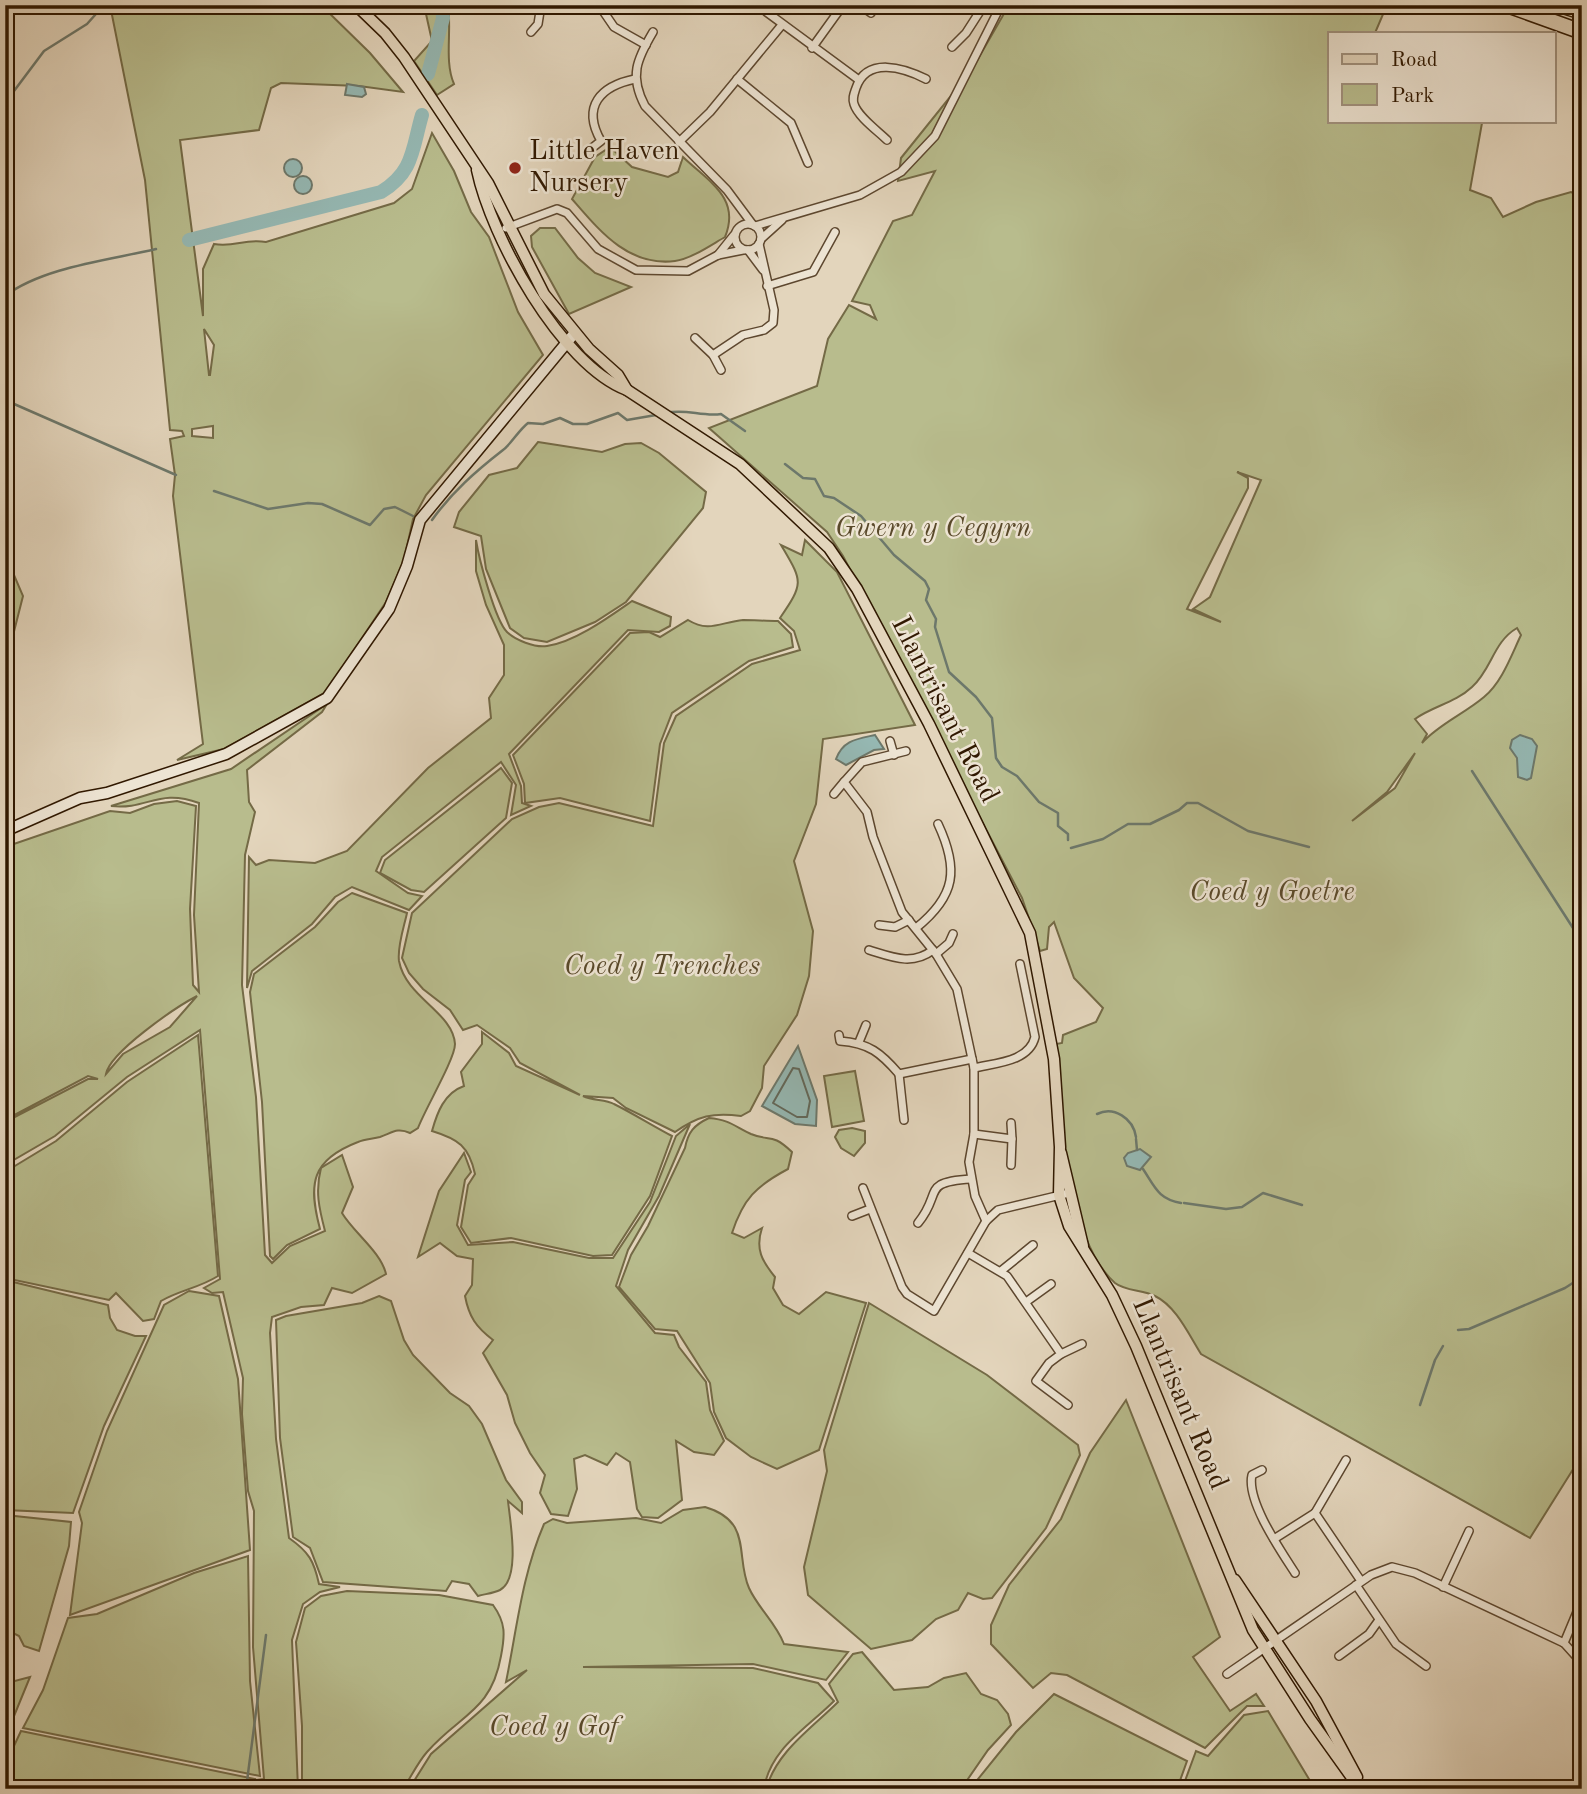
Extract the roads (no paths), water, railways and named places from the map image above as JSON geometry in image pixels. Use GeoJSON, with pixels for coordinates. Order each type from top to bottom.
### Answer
{"type":"FeatureCollection","features":[{"type":"Feature","properties":{"kind":"highway"},"geometry":{"type":"LineString","coordinates":[[1507,5],[1582,33]]}},
{"type":"Feature","properties":{"kind":"highway"},"geometry":{"type":"LineString","coordinates":[[1560,5],[1582,12]]}},
{"type":"Feature","properties":{"kind":"main road","name":"Llantrisant Road"},"geometry":{"type":"LineString","coordinates":[[356,5],[385,33],[404,57],[488,184],[538,306],[571,337],[609,384],[627,390],[750,472],[829,548],[857,589],[940,747],[1027,926],[1052,1046],[1059,1147],[1071,1232],[1112,1295],[1136,1346],[1243,1611],[1264,1648],[1361,1789]]}},
{"type":"Feature","properties":{"kind":"main road","name":"Llantrisant Road"},"geometry":{"type":"LineString","coordinates":[[1224,1563],[1335,1732],[1361,1789]]}},
{"type":"Feature","properties":{"kind":"street"},"geometry":{"type":"LineString","coordinates":[[531,32],[538,24],[541,5]]}},
{"type":"Feature","properties":{"kind":"street"},"geometry":{"type":"LineString","coordinates":[[599,5],[614,27],[646,45]]}},
{"type":"Feature","properties":{"kind":"street"},"geometry":{"type":"LineString","coordinates":[[757,5],[781,26],[859,80]]}},
{"type":"Feature","properties":{"kind":"street"},"geometry":{"type":"LineString","coordinates":[[812,48],[843,5]]}},
{"type":"Feature","properties":{"kind":"street"},"geometry":{"type":"LineString","coordinates":[[860,5],[871,13]]}},
{"type":"Feature","properties":{"kind":"street"},"geometry":{"type":"LineString","coordinates":[[952,47],[967,33],[984,5]]}},
{"type":"Feature","properties":{"kind":"street"},"geometry":{"type":"LineString","coordinates":[[718,255],[744,224],[783,220],[813,207],[860,195],[901,172],[934,136],[1001,5]]}},
{"type":"Feature","properties":{"kind":"street"},"geometry":{"type":"LineString","coordinates":[[679,142],[781,26]]}},
{"type":"Feature","properties":{"kind":"street"},"geometry":{"type":"LineString","coordinates":[[653,32],[636,60],[635,79],[645,106],[727,190],[754,225],[774,310],[773,323],[764,330],[743,335],[713,355]]}},
{"type":"Feature","properties":{"kind":"street"},"geometry":{"type":"LineString","coordinates":[[887,140],[855,107],[853,97],[859,80],[876,68],[887,67],[906,69],[926,79]]}},
{"type":"Feature","properties":{"kind":"street"},"geometry":{"type":"LineString","coordinates":[[592,148],[601,141],[594,129],[593,112],[597,99],[605,89],[635,79]]}},
{"type":"Feature","properties":{"kind":"street"},"geometry":{"type":"LineString","coordinates":[[737,79],[791,123],[808,163]]}},
{"type":"Feature","properties":{"kind":"street"},"geometry":{"type":"LineString","coordinates":[[790,153],[801,148]]}},
{"type":"Feature","properties":{"kind":"street"},"geometry":{"type":"LineString","coordinates":[[737,205],[736,243],[746,250],[764,271]]}},
{"type":"Feature","properties":{"kind":"street"},"geometry":{"type":"LineString","coordinates":[[505,228],[557,209],[567,213],[598,249],[636,270],[688,271],[718,255],[746,250],[760,242],[783,220]]}},
{"type":"Feature","properties":{"kind":"street"},"geometry":{"type":"LineString","coordinates":[[767,286],[813,272],[835,232]]}},
{"type":"Feature","properties":{"kind":"street"},"geometry":{"type":"LineString","coordinates":[[5,831],[80,798],[107,793],[226,754],[327,698],[389,609],[407,566],[420,520],[571,337]]}},
{"type":"Feature","properties":{"kind":"street"},"geometry":{"type":"LineString","coordinates":[[695,338],[713,355],[721,370]]}},
{"type":"Feature","properties":{"kind":"street"},"geometry":{"type":"LineString","coordinates":[[890,741],[894,755]]}},
{"type":"Feature","properties":{"kind":"street"},"geometry":{"type":"LineString","coordinates":[[834,794],[862,762],[906,751]]}},
{"type":"Feature","properties":{"kind":"street"},"geometry":{"type":"LineString","coordinates":[[844,782],[867,812],[896,899],[957,989],[974,1068],[974,1134],[969,1150],[971,1179],[986,1221]]}},
{"type":"Feature","properties":{"kind":"street"},"geometry":{"type":"LineString","coordinates":[[916,928],[941,904],[947,892],[952,861],[938,824]]}},
{"type":"Feature","properties":{"kind":"street"},"geometry":{"type":"LineString","coordinates":[[936,841],[944,837]]}},
{"type":"Feature","properties":{"kind":"street"},"geometry":{"type":"LineString","coordinates":[[879,925],[895,927],[909,920]]}},
{"type":"Feature","properties":{"kind":"street"},"geometry":{"type":"LineString","coordinates":[[869,950],[918,960],[949,943],[953,934]]}},
{"type":"Feature","properties":{"kind":"street"},"geometry":{"type":"LineString","coordinates":[[881,964],[884,954]]}},
{"type":"Feature","properties":{"kind":"street"},"geometry":{"type":"LineString","coordinates":[[974,1068],[1020,1056],[1033,1045],[1035,1037],[1020,964]]}},
{"type":"Feature","properties":{"kind":"street"},"geometry":{"type":"LineString","coordinates":[[859,1042],[866,1025]]}},
{"type":"Feature","properties":{"kind":"street"},"geometry":{"type":"LineString","coordinates":[[839,1035],[840,1041],[859,1042],[881,1054],[899,1074],[904,1120]]}},
{"type":"Feature","properties":{"kind":"street"},"geometry":{"type":"LineString","coordinates":[[899,1074],[972,1059]]}},
{"type":"Feature","properties":{"kind":"street"},"geometry":{"type":"LineString","coordinates":[[1011,1123],[1011,1165]]}},
{"type":"Feature","properties":{"kind":"street"},"geometry":{"type":"LineString","coordinates":[[974,1134],[1012,1139]]}},
{"type":"Feature","properties":{"kind":"street"},"geometry":{"type":"LineString","coordinates":[[919,1223],[930,1208],[936,1186],[943,1182],[971,1179]]}},
{"type":"Feature","properties":{"kind":"street"},"geometry":{"type":"LineString","coordinates":[[863,1188],[902,1287],[907,1294],[934,1311],[986,1221],[998,1210],[1064,1194]]}},
{"type":"Feature","properties":{"kind":"street"},"geometry":{"type":"LineString","coordinates":[[852,1216],[870,1209]]}},
{"type":"Feature","properties":{"kind":"street"},"geometry":{"type":"LineString","coordinates":[[1001,1271],[1033,1245]]}},
{"type":"Feature","properties":{"kind":"street"},"geometry":{"type":"LineString","coordinates":[[968,1253],[1001,1271],[1061,1354]]}},
{"type":"Feature","properties":{"kind":"street"},"geometry":{"type":"LineString","coordinates":[[1026,1302],[1051,1284]]}},
{"type":"Feature","properties":{"kind":"street"},"geometry":{"type":"LineString","coordinates":[[1068,1405],[1036,1381],[1049,1363],[1082,1344]]}},
{"type":"Feature","properties":{"kind":"street"},"geometry":{"type":"LineString","coordinates":[[1274,1539],[1315,1513],[1346,1460]]}},
{"type":"Feature","properties":{"kind":"street"},"geometry":{"type":"LineString","coordinates":[[1262,1469],[1252,1475],[1251,1486],[1274,1539],[1295,1573]]}},
{"type":"Feature","properties":{"kind":"street"},"geometry":{"type":"LineString","coordinates":[[1315,1513],[1396,1644],[1426,1666]]}},
{"type":"Feature","properties":{"kind":"street"},"geometry":{"type":"LineString","coordinates":[[1443,1587],[1469,1531]]}},
{"type":"Feature","properties":{"kind":"street"},"geometry":{"type":"LineString","coordinates":[[1227,1674],[1382,1568],[1392,1567],[1415,1573],[1564,1643],[1582,1663]]}},
{"type":"Feature","properties":{"kind":"street"},"geometry":{"type":"LineString","coordinates":[[1564,1643],[1582,1600]]}},
{"type":"Feature","properties":{"kind":"street"},"geometry":{"type":"LineString","coordinates":[[1339,1656],[1369,1634],[1379,1620]]}},
{"type":"Feature","properties":{"kind":"water"},"geometry":{"type":"Polygon","coordinates":[[[347,84],[364,87],[366,94],[362,97],[345,95],[347,84]]]}},
{"type":"Feature","properties":{"kind":"water"},"geometry":{"type":"Polygon","coordinates":[[[293,159],[299,162],[302,168],[299,174],[293,177],[287,174],[284,168],[287,162],[293,159]]]}},
{"type":"Feature","properties":{"kind":"water"},"geometry":{"type":"Polygon","coordinates":[[[303,176],[309,179],[312,185],[309,191],[303,194],[297,191],[294,185],[297,179],[303,176]]]}},
{"type":"Feature","properties":{"kind":"water"},"geometry":{"type":"Polygon","coordinates":[[[875,735],[884,749],[874,750],[846,765],[836,759],[847,744],[875,735]]]}},
{"type":"Feature","properties":{"kind":"water"},"geometry":{"type":"Polygon","coordinates":[[[1520,735],[1532,739],[1537,746],[1531,778],[1527,780],[1518,777],[1517,758],[1510,748],[1512,740],[1520,735]]]}},
{"type":"Feature","properties":{"kind":"water"},"geometry":{"type":"Polygon","coordinates":[[[798,1046],[817,1100],[816,1126],[795,1124],[762,1106],[798,1046]]]}},
{"type":"Feature","properties":{"kind":"water"},"geometry":{"type":"Polygon","coordinates":[[[1140,1149],[1151,1157],[1140,1170],[1127,1166],[1124,1158],[1128,1153],[1140,1149]]]}},
{"type":"Feature","properties":{"kind":"waterway"},"geometry":{"type":"LineString","coordinates":[[5,103],[44,51],[87,24],[104,5]]}},
{"type":"Feature","properties":{"kind":"waterway"},"geometry":{"type":"LineString","coordinates":[[428,74],[443,18],[442,5]]}},
{"type":"Feature","properties":{"kind":"waterway"},"geometry":{"type":"LineString","coordinates":[[189,240],[381,192],[406,168],[422,115]]}},
{"type":"Feature","properties":{"kind":"waterway"},"geometry":{"type":"LineString","coordinates":[[5,296],[57,271],[156,249]]}},
{"type":"Feature","properties":{"kind":"waterway"},"geometry":{"type":"LineString","coordinates":[[5,266],[14,289]]}},
{"type":"Feature","properties":{"kind":"waterway"},"geometry":{"type":"LineString","coordinates":[[5,400],[176,475]]}},
{"type":"Feature","properties":{"kind":"waterway"},"geometry":{"type":"LineString","coordinates":[[666,413],[680,411],[721,414],[745,431]]}},
{"type":"Feature","properties":{"kind":"waterway"},"geometry":{"type":"LineString","coordinates":[[432,520],[456,491],[506,447],[528,423],[543,424],[560,418],[573,424],[587,424],[618,413],[627,420],[656,415]]}},
{"type":"Feature","properties":{"kind":"waterway"},"geometry":{"type":"LineString","coordinates":[[785,464],[803,478],[815,479],[824,496],[834,498],[861,516],[894,555],[925,581],[929,589],[926,600],[936,619],[935,627],[949,672],[976,697],[992,718],[996,758],[1002,767],[1017,776],[1039,802],[1058,813],[1058,826],[1068,834],[1068,840]]}},
{"type":"Feature","properties":{"kind":"waterway"},"geometry":{"type":"LineString","coordinates":[[214,491],[268,509],[308,503],[322,504],[370,525],[384,509],[395,507],[413,516]]}},
{"type":"Feature","properties":{"kind":"waterway"},"geometry":{"type":"LineString","coordinates":[[1472,771],[1582,942]]}},
{"type":"Feature","properties":{"kind":"waterway"},"geometry":{"type":"LineString","coordinates":[[1071,848],[1103,839],[1128,824],[1150,824],[1179,810],[1187,803],[1198,803],[1248,831],[1309,847]]}},
{"type":"Feature","properties":{"kind":"waterway"},"geometry":{"type":"LineString","coordinates":[[1097,1114],[1110,1112],[1122,1115],[1131,1124],[1136,1137]]}},
{"type":"Feature","properties":{"kind":"waterway"},"geometry":{"type":"LineString","coordinates":[[1136,1139],[1137,1150]]}},
{"type":"Feature","properties":{"kind":"waterway"},"geometry":{"type":"LineString","coordinates":[[1143,1169],[1162,1195],[1181,1203]]}},
{"type":"Feature","properties":{"kind":"waterway"},"geometry":{"type":"LineString","coordinates":[[1184,1203],[1226,1209],[1242,1207],[1263,1193],[1302,1205]]}},
{"type":"Feature","properties":{"kind":"waterway"},"geometry":{"type":"LineString","coordinates":[[1458,1330],[1469,1329],[1565,1288],[1582,1277]]}},
{"type":"Feature","properties":{"kind":"waterway"},"geometry":{"type":"LineString","coordinates":[[1420,1405],[1435,1360],[1443,1346]]}},
{"type":"Feature","properties":{"kind":"waterway"},"geometry":{"type":"LineString","coordinates":[[246,1789],[266,1635]]}},
{"type":"Feature","properties":{"kind":"place","name":"Little Haven Nursery"},"geometry":{"type":"Point","coordinates":[515,168]}},
{"type":"Feature","properties":{"kind":"park label","name":"Gwern y Cegyrn"},"geometry":{"type":"Point","coordinates":[933,529]}},
{"type":"Feature","properties":{"kind":"park label","name":"Coed y Goetre"},"geometry":{"type":"Point","coordinates":[1272,893]}},
{"type":"Feature","properties":{"kind":"park label","name":"Coed y Trenches"},"geometry":{"type":"Point","coordinates":[662,967]}},
{"type":"Feature","properties":{"kind":"park label","name":"Coed y Gof"},"geometry":{"type":"Point","coordinates":[554,1728]}}]}
